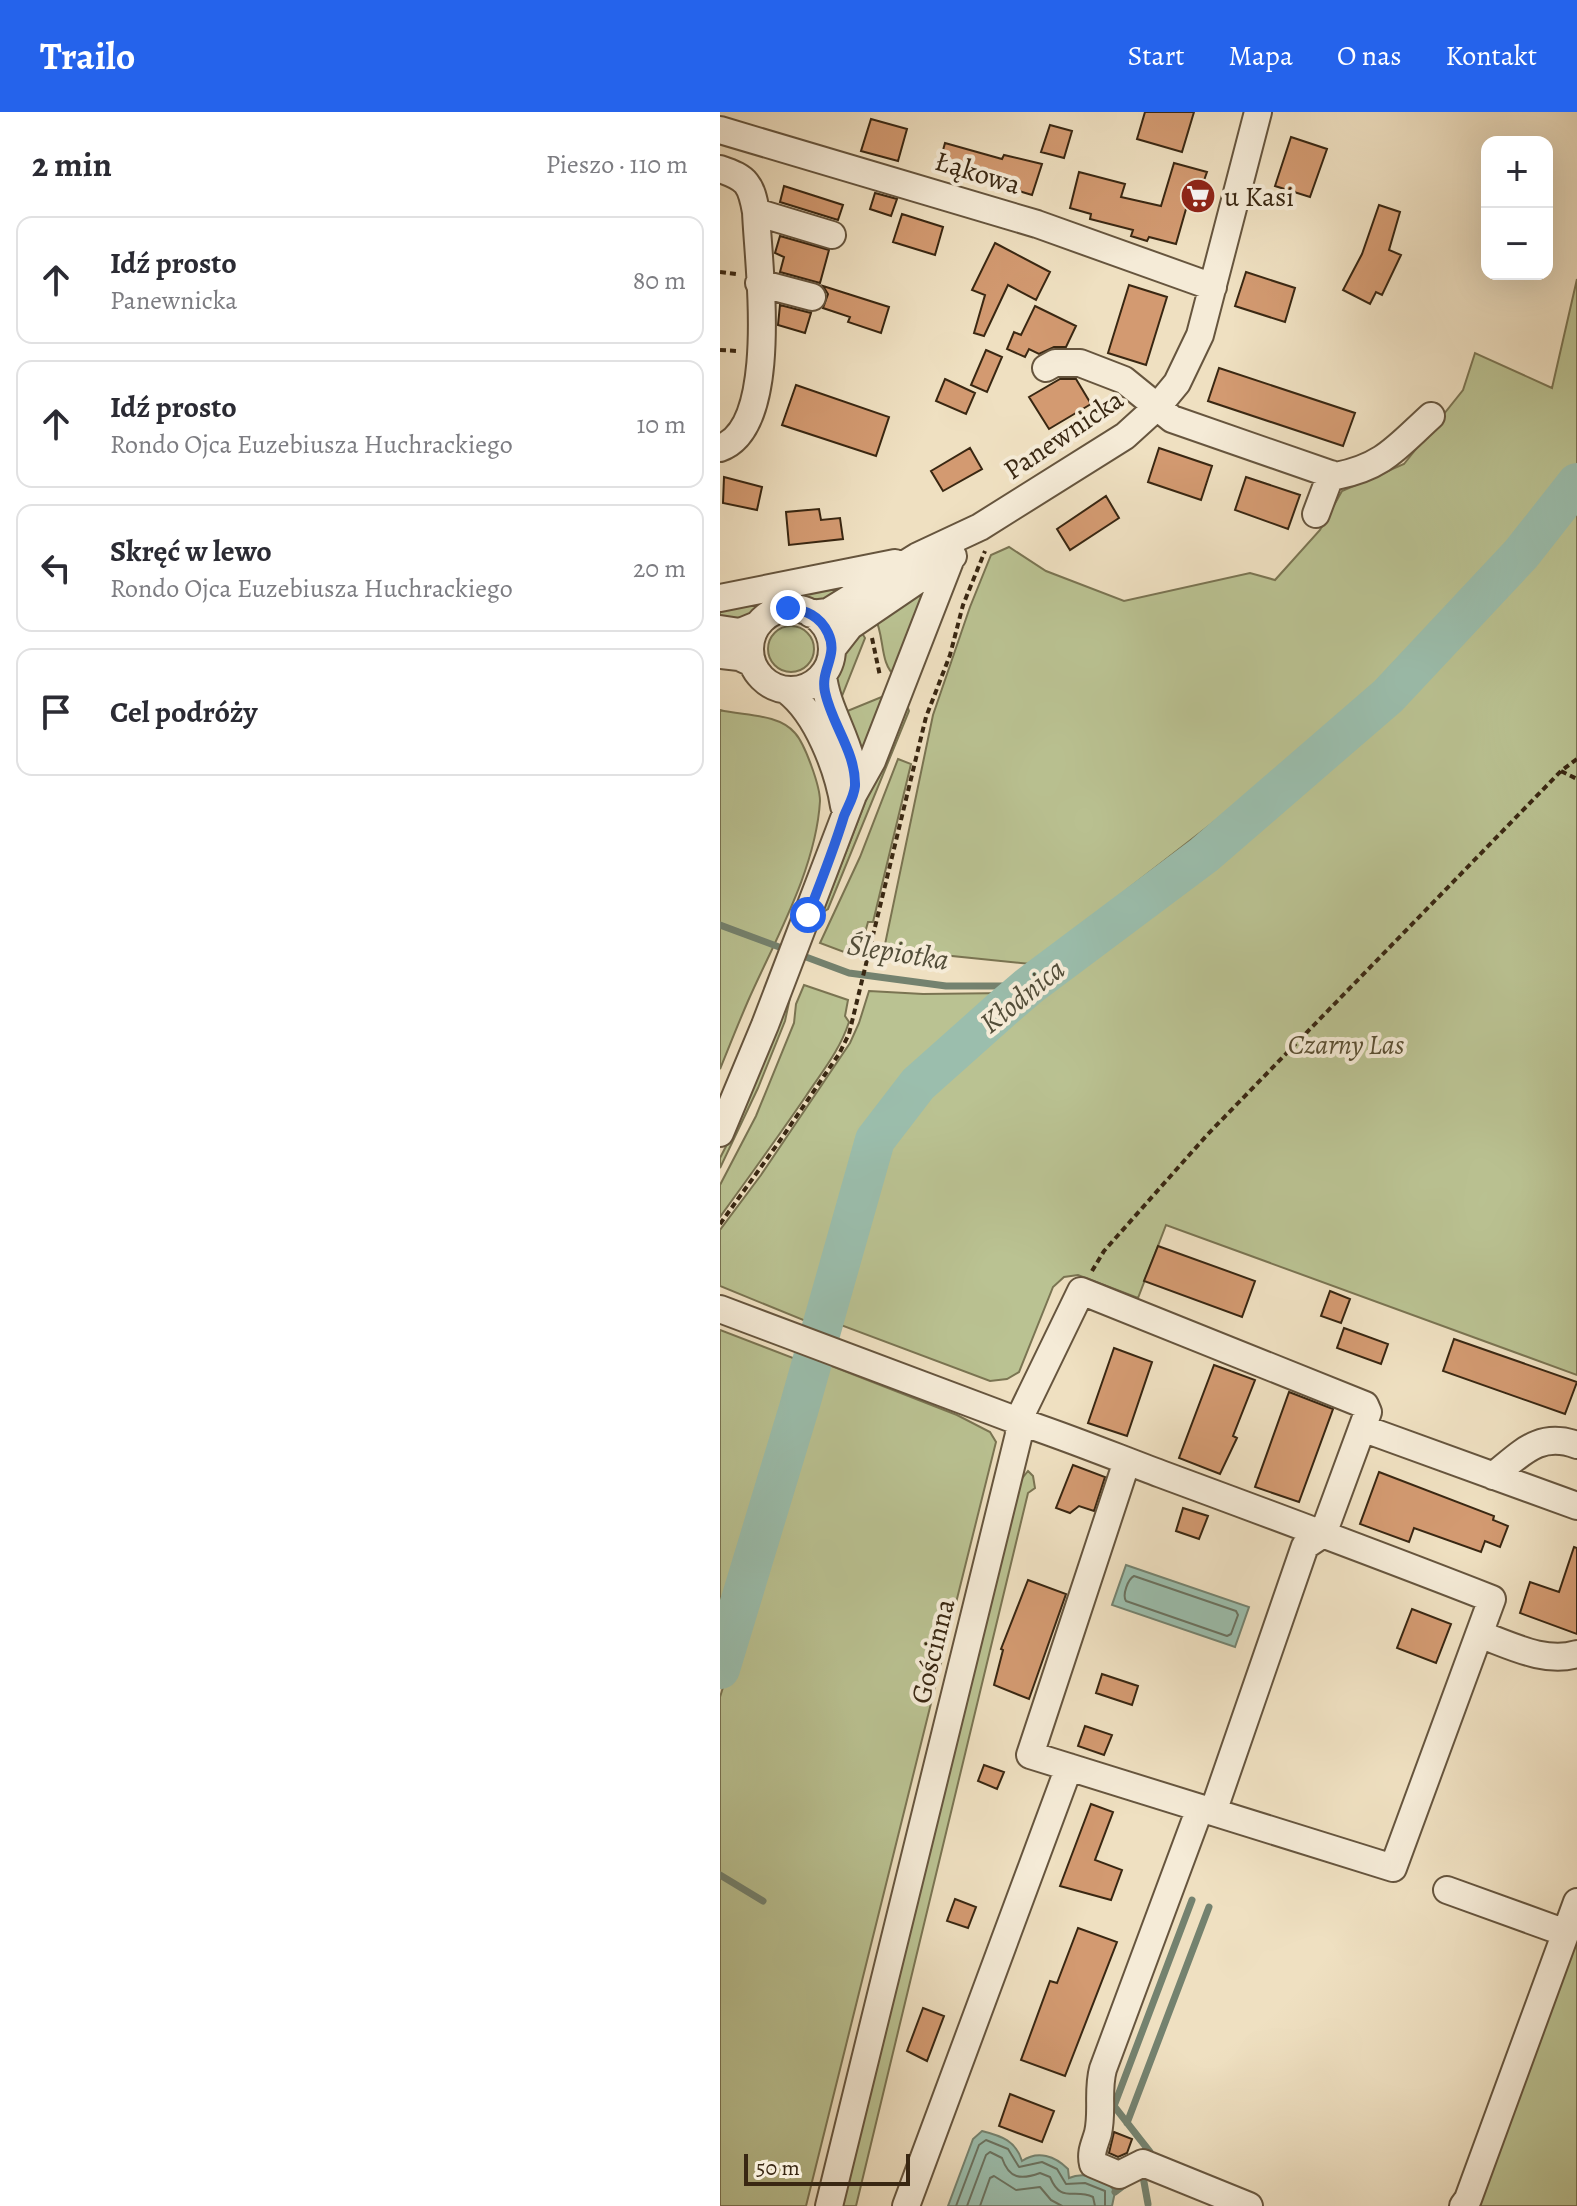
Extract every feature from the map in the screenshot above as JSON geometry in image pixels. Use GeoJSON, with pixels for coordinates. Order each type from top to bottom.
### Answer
{"type":"FeatureCollection","features":[{"type":"Feature","properties":{"kind":"street","name":"Panewnicka"},"geometry":{"type":"LineString","coordinates":[[832,649],[850,626],[984,537],[1125,436],[1158,406],[1177,383],[1191,357],[1213,287],[1258,112]]}},
{"type":"Feature","properties":{"kind":"street","name":"Łąkowa"},"geometry":{"type":"LineString","coordinates":[[720,130],[1037,224],[1213,287]]}},
{"type":"Feature","properties":{"kind":"street"},"geometry":{"type":"LineString","coordinates":[[720,169],[746,181],[752,192],[756,212],[753,279],[762,358],[759,387],[750,418],[735,441],[720,448]]}},
{"type":"Feature","properties":{"kind":"street"},"geometry":{"type":"LineString","coordinates":[[756,212],[832,235]]}},
{"type":"Feature","properties":{"kind":"street"},"geometry":{"type":"LineString","coordinates":[[753,279],[812,297]]}},
{"type":"Feature","properties":{"kind":"street"},"geometry":{"type":"LineString","coordinates":[[1046,368],[1055,363],[1080,363],[1124,380],[1172,419],[1336,476],[1360,472],[1377,464],[1431,416]]}},
{"type":"Feature","properties":{"kind":"street"},"geometry":{"type":"LineString","coordinates":[[1316,514],[1331,474]]}},
{"type":"Feature","properties":{"kind":"street","name":"Panewnicka"},"geometry":{"type":"LineString","coordinates":[[811,614],[828,612],[851,600],[918,556],[984,537]]}},
{"type":"Feature","properties":{"kind":"street"},"geometry":{"type":"LineString","coordinates":[[720,598],[869,570],[918,556]]}},
{"type":"Feature","properties":{"kind":"street"},"geometry":{"type":"LineString","coordinates":[[720,1133],[785,974],[849,804],[867,773],[951,558]]}},
{"type":"Feature","properties":{"kind":"street"},"geometry":{"type":"LineString","coordinates":[[720,629],[740,632],[779,610],[800,609],[823,624],[832,649],[823,675],[831,711],[851,760],[849,804]]}},
{"type":"Feature","properties":{"kind":"street"},"geometry":{"type":"LineString","coordinates":[[757,625],[750,642],[752,663],[765,682],[797,698],[813,720],[849,804]]}},
{"type":"Feature","properties":{"kind":"street"},"geometry":{"type":"LineString","coordinates":[[720,655],[739,657],[752,663]]}},
{"type":"Feature","properties":{"kind":"street"},"geometry":{"type":"LineString","coordinates":[[786,690],[809,686],[823,675]]}},
{"type":"Feature","properties":{"kind":"street"},"geometry":{"type":"LineString","coordinates":[[1081,1291],[1365,1405],[1368,1412],[1323,1534],[1305,1546],[1098,2086],[1101,2113],[1091,2154],[1093,2164],[1119,2175],[1145,2164],[1249,2206]]}},
{"type":"Feature","properties":{"kind":"street","name":"Gościnna"},"geometry":{"type":"LineString","coordinates":[[829,2206],[1019,1434],[1018,1421],[1081,1291]]}},
{"type":"Feature","properties":{"kind":"street"},"geometry":{"type":"LineString","coordinates":[[720,1309],[1084,1443],[1492,1599],[1393,1868],[1030,1755],[1127,1461]]}},
{"type":"Feature","properties":{"kind":"street"},"geometry":{"type":"LineString","coordinates":[[1362,1428],[1577,1506]]}},
{"type":"Feature","properties":{"kind":"street"},"geometry":{"type":"LineString","coordinates":[[1493,1476],[1533,1446],[1548,1439],[1577,1445]]}},
{"type":"Feature","properties":{"kind":"street"},"geometry":{"type":"LineString","coordinates":[[1479,1634],[1560,1659],[1577,1654]]}},
{"type":"Feature","properties":{"kind":"street"},"geometry":{"type":"LineString","coordinates":[[906,2206],[1069,1767]]}},
{"type":"Feature","properties":{"kind":"street"},"geometry":{"type":"LineString","coordinates":[[1447,1890],[1566,1933]]}},
{"type":"Feature","properties":{"kind":"street"},"geometry":{"type":"LineString","coordinates":[[1463,2206],[1577,1902]]}},
{"type":"Feature","properties":{"kind":"path"},"geometry":{"type":"LineString","coordinates":[[720,272],[753,279]]}},
{"type":"Feature","properties":{"kind":"path"},"geometry":{"type":"LineString","coordinates":[[720,350],[747,352]]}},
{"type":"Feature","properties":{"kind":"path"},"geometry":{"type":"LineString","coordinates":[[720,1224],[839,1054],[855,1014],[931,698],[950,655],[984,537]]}},
{"type":"Feature","properties":{"kind":"path"},"geometry":{"type":"LineString","coordinates":[[871,633],[876,665],[885,682]]}},
{"type":"Feature","properties":{"kind":"path"},"geometry":{"type":"LineString","coordinates":[[1081,1291],[1104,1251],[1207,1135],[1561,771],[1577,759]]}},
{"type":"Feature","properties":{"kind":"path"},"geometry":{"type":"LineString","coordinates":[[1561,771],[1577,779]]}},
{"type":"Feature","properties":{"kind":"green space"},"geometry":{"type":"Polygon","coordinates":[[[1577,279],[1577,470],[1514,547],[1382,691],[1129,888],[1040,965],[884,949],[933,715],[991,555],[1009,547],[1046,571],[1124,601],[1250,573],[1275,580],[1320,530],[1342,491],[1404,464],[1463,390],[1475,353],[1552,388],[1577,279]]]}},
{"type":"Feature","properties":{"kind":"green space","name":"Czarny Las"},"geometry":{"type":"Polygon","coordinates":[[[1577,491],[1577,1375],[1166,1225],[1138,1298],[1078,1275],[1064,1277],[1053,1287],[1019,1372],[1007,1379],[990,1381],[830,1321],[882,1144],[924,1088],[1034,991],[1194,871],[1392,702],[1526,558],[1577,491]]]}},
{"type":"Feature","properties":{"kind":"green space"},"geometry":{"type":"Polygon","coordinates":[[[831,585],[841,599],[816,603],[784,599],[746,618],[720,620],[720,605],[831,585]]]}},
{"type":"Feature","properties":{"kind":"green space"},"geometry":{"type":"Polygon","coordinates":[[[928,588],[896,677],[887,665],[875,618],[928,588]]]}},
{"type":"Feature","properties":{"kind":"green space"},"geometry":{"type":"Polygon","coordinates":[[[791,626],[807,633],[814,649],[807,665],[791,672],[775,665],[768,649],[775,633],[791,626]]]}},
{"type":"Feature","properties":{"kind":"green space"},"geometry":{"type":"Polygon","coordinates":[[[859,628],[865,638],[840,701],[836,679],[839,662],[859,628]]]}},
{"type":"Feature","properties":{"kind":"green space"},"geometry":{"type":"Polygon","coordinates":[[[884,696],[868,750],[861,753],[840,714],[884,696]]]}},
{"type":"Feature","properties":{"kind":"green space"},"geometry":{"type":"Polygon","coordinates":[[[907,705],[909,711],[828,909],[823,912],[883,756],[907,705]]]}},
{"type":"Feature","properties":{"kind":"green space"},"geometry":{"type":"Polygon","coordinates":[[[720,710],[770,719],[795,733],[811,766],[820,801],[817,827],[803,878],[720,1069],[720,710]]]}},
{"type":"Feature","properties":{"kind":"green space"},"geometry":{"type":"Polygon","coordinates":[[[898,759],[911,764],[873,922],[868,922],[863,940],[860,939],[852,955],[820,943],[860,857],[898,759]]]}},
{"type":"Feature","properties":{"kind":"green space"},"geometry":{"type":"Polygon","coordinates":[[[804,985],[848,1000],[845,1016],[849,1022],[824,1069],[720,1217],[720,1185],[756,1116],[794,1023],[796,1004],[804,985]]]}},
{"type":"Feature","properties":{"kind":"green space"},"geometry":{"type":"Polygon","coordinates":[[[869,991],[1009,993],[909,1081],[862,1152],[813,1324],[720,1286],[720,1230],[850,1043],[869,991]]]}},
{"type":"Feature","properties":{"kind":"green space"},"geometry":{"type":"Polygon","coordinates":[[[791,993],[785,1021],[758,1088],[720,1168],[720,1158],[741,1117],[791,993]]]}},
{"type":"Feature","properties":{"kind":"green space"},"geometry":{"type":"Polygon","coordinates":[[[720,1330],[801,1361],[720,1632],[720,1330]]]}},
{"type":"Feature","properties":{"kind":"green space"},"geometry":{"type":"Polygon","coordinates":[[[824,1363],[957,1415],[990,1432],[996,1442],[806,2206],[720,2206],[720,1697],[824,1363]]]}},
{"type":"Feature","properties":{"kind":"green space"},"geometry":{"type":"Polygon","coordinates":[[[1028,1471],[1033,1476],[1035,1488],[1028,1493],[856,2206],[840,2206],[1020,1481],[1028,1471]]]}},
{"type":"Feature","properties":{"kind":"green space"},"geometry":{"type":"Polygon","coordinates":[[[1577,1939],[1577,2206],[1479,2206],[1577,1939]]]}},
{"type":"Feature","properties":{"kind":"water"},"geometry":{"type":"Polygon","coordinates":[[[1126,1565],[1249,1607],[1235,1647],[1112,1605],[1126,1565]]]}},
{"type":"Feature","properties":{"kind":"water"},"geometry":{"type":"Polygon","coordinates":[[[982,2131],[1007,2140],[1022,2161],[1034,2156],[1046,2156],[1068,2169],[1069,2178],[1081,2175],[1100,2180],[1115,2192],[1112,2206],[948,2206],[973,2139],[982,2131]]]}},
{"type":"Feature","properties":{"kind":"building"},"geometry":{"type":"Polygon","coordinates":[[[1145,112],[1194,112],[1182,152],[1137,139],[1145,112]]]}},
{"type":"Feature","properties":{"kind":"building"},"geometry":{"type":"Polygon","coordinates":[[[871,119],[907,129],[898,161],[861,151],[871,119]]]}},
{"type":"Feature","properties":{"kind":"building"},"geometry":{"type":"Polygon","coordinates":[[[1050,125],[1072,131],[1064,158],[1041,152],[1050,125]]]}},
{"type":"Feature","properties":{"kind":"building"},"geometry":{"type":"Polygon","coordinates":[[[1291,137],[1327,149],[1310,197],[1275,186],[1291,137]]]}},
{"type":"Feature","properties":{"kind":"building"},"geometry":{"type":"Polygon","coordinates":[[[945,143],[1002,159],[1004,155],[1042,164],[1032,195],[970,176],[969,181],[937,172],[945,143]]]}},
{"type":"Feature","properties":{"kind":"building"},"geometry":{"type":"Polygon","coordinates":[[[1174,163],[1207,172],[1197,200],[1191,198],[1188,202],[1176,244],[1131,236],[1133,230],[1090,219],[1091,214],[1070,208],[1079,172],[1125,184],[1121,197],[1161,206],[1174,163]]]}},
{"type":"Feature","properties":{"kind":"building"},"geometry":{"type":"Polygon","coordinates":[[[784,186],[843,205],[838,220],[780,202],[784,186]]]}},
{"type":"Feature","properties":{"kind":"building"},"geometry":{"type":"Polygon","coordinates":[[[875,193],[897,199],[891,216],[870,209],[875,193]]]}},
{"type":"Feature","properties":{"kind":"building"},"geometry":{"type":"Polygon","coordinates":[[[1379,205],[1400,212],[1389,250],[1401,255],[1382,295],[1376,292],[1370,304],[1343,290],[1362,254],[1379,205]]]}},
{"type":"Feature","properties":{"kind":"building"},"geometry":{"type":"Polygon","coordinates":[[[902,214],[943,227],[935,255],[893,242],[902,214]]]}},
{"type":"Feature","properties":{"kind":"building"},"geometry":{"type":"Polygon","coordinates":[[[780,236],[829,250],[820,283],[780,272],[784,257],[775,253],[780,236]]]}},
{"type":"Feature","properties":{"kind":"building"},"geometry":{"type":"Polygon","coordinates":[[[995,243],[1050,272],[1036,300],[1008,285],[984,336],[974,333],[985,295],[972,290],[995,243]]]}},
{"type":"Feature","properties":{"kind":"building"},"geometry":{"type":"Polygon","coordinates":[[[1246,272],[1295,288],[1285,322],[1235,306],[1246,272]]]}},
{"type":"Feature","properties":{"kind":"building"},"geometry":{"type":"Polygon","coordinates":[[[1129,285],[1167,297],[1146,365],[1108,353],[1129,285]]]}},
{"type":"Feature","properties":{"kind":"building"},"geometry":{"type":"Polygon","coordinates":[[[823,286],[889,307],[881,333],[848,322],[850,317],[823,308],[828,294],[823,286]]]}},
{"type":"Feature","properties":{"kind":"building"},"geometry":{"type":"Polygon","coordinates":[[[780,305],[811,313],[805,333],[778,325],[780,305]]]}},
{"type":"Feature","properties":{"kind":"building"},"geometry":{"type":"Polygon","coordinates":[[[1035,306],[1076,326],[1066,347],[1054,347],[1039,354],[1029,349],[1025,357],[1007,349],[1014,332],[1021,335],[1035,306]]]}},
{"type":"Feature","properties":{"kind":"building"},"geometry":{"type":"Polygon","coordinates":[[[986,350],[1002,357],[987,392],[971,385],[986,350]]]}},
{"type":"Feature","properties":{"kind":"building"},"geometry":{"type":"Polygon","coordinates":[[[1219,368],[1355,413],[1343,446],[1208,401],[1219,368]]]}},
{"type":"Feature","properties":{"kind":"building"},"geometry":{"type":"Polygon","coordinates":[[[945,379],[975,393],[966,414],[936,401],[945,379]]]}},
{"type":"Feature","properties":{"kind":"building"},"geometry":{"type":"Polygon","coordinates":[[[1060,379],[1076,379],[1091,404],[1049,429],[1029,397],[1060,379]]]}},
{"type":"Feature","properties":{"kind":"building"},"geometry":{"type":"Polygon","coordinates":[[[796,385],[889,417],[876,456],[782,425],[796,385]]]}},
{"type":"Feature","properties":{"kind":"building"},"geometry":{"type":"Polygon","coordinates":[[[970,448],[982,469],[943,491],[931,471],[970,448]]]}},
{"type":"Feature","properties":{"kind":"building"},"geometry":{"type":"Polygon","coordinates":[[[1159,448],[1212,466],[1201,500],[1148,482],[1159,448]]]}},
{"type":"Feature","properties":{"kind":"building"},"geometry":{"type":"Polygon","coordinates":[[[724,477],[762,487],[757,510],[723,503],[724,477]]]}},
{"type":"Feature","properties":{"kind":"building"},"geometry":{"type":"Polygon","coordinates":[[[1246,477],[1300,495],[1288,529],[1235,510],[1246,477]]]}},
{"type":"Feature","properties":{"kind":"building"},"geometry":{"type":"Polygon","coordinates":[[[1106,496],[1119,518],[1070,550],[1057,529],[1106,496]]]}},
{"type":"Feature","properties":{"kind":"building"},"geometry":{"type":"Polygon","coordinates":[[[819,509],[821,520],[840,518],[843,539],[789,545],[786,512],[819,509]]]}},
{"type":"Feature","properties":{"kind":"building"},"geometry":{"type":"Polygon","coordinates":[[[1158,1246],[1255,1281],[1242,1317],[1144,1281],[1158,1246]]]}},
{"type":"Feature","properties":{"kind":"building"},"geometry":{"type":"Polygon","coordinates":[[[1330,1291],[1350,1299],[1341,1323],[1321,1316],[1330,1291]]]}},
{"type":"Feature","properties":{"kind":"building"},"geometry":{"type":"Polygon","coordinates":[[[1344,1328],[1388,1344],[1381,1364],[1337,1348],[1344,1328]]]}},
{"type":"Feature","properties":{"kind":"building"},"geometry":{"type":"Polygon","coordinates":[[[1454,1339],[1577,1382],[1565,1414],[1443,1371],[1454,1339]]]}},
{"type":"Feature","properties":{"kind":"building"},"geometry":{"type":"Polygon","coordinates":[[[1114,1348],[1152,1362],[1127,1436],[1088,1423],[1114,1348]]]}},
{"type":"Feature","properties":{"kind":"building"},"geometry":{"type":"Polygon","coordinates":[[[1214,1365],[1255,1380],[1233,1436],[1237,1438],[1220,1474],[1179,1458],[1214,1365]]]}},
{"type":"Feature","properties":{"kind":"building"},"geometry":{"type":"Polygon","coordinates":[[[1289,1392],[1333,1409],[1299,1502],[1255,1487],[1289,1392]]]}},
{"type":"Feature","properties":{"kind":"building"},"geometry":{"type":"Polygon","coordinates":[[[1073,1465],[1105,1477],[1094,1511],[1079,1506],[1070,1513],[1056,1508],[1073,1465]]]}},
{"type":"Feature","properties":{"kind":"building"},"geometry":{"type":"Polygon","coordinates":[[[1379,1472],[1494,1516],[1493,1520],[1508,1526],[1500,1547],[1485,1541],[1481,1552],[1414,1528],[1409,1542],[1360,1524],[1379,1472]]]}},
{"type":"Feature","properties":{"kind":"building"},"geometry":{"type":"Polygon","coordinates":[[[1183,1508],[1208,1516],[1199,1539],[1176,1531],[1183,1508]]]}},
{"type":"Feature","properties":{"kind":"building"},"geometry":{"type":"Polygon","coordinates":[[[1574,1547],[1577,1548],[1577,1634],[1520,1613],[1530,1582],[1559,1592],[1574,1547]]]}},
{"type":"Feature","properties":{"kind":"building"},"geometry":{"type":"Polygon","coordinates":[[[1028,1580],[1066,1594],[1029,1699],[994,1685],[1001,1649],[1028,1580]]]}},
{"type":"Feature","properties":{"kind":"building"},"geometry":{"type":"Polygon","coordinates":[[[1412,1609],[1451,1624],[1436,1663],[1397,1648],[1412,1609]]]}},
{"type":"Feature","properties":{"kind":"building"},"geometry":{"type":"Polygon","coordinates":[[[1102,1674],[1138,1686],[1132,1705],[1096,1693],[1102,1674]]]}},
{"type":"Feature","properties":{"kind":"building"},"geometry":{"type":"Polygon","coordinates":[[[1085,1726],[1112,1735],[1104,1755],[1078,1746],[1085,1726]]]}},
{"type":"Feature","properties":{"kind":"building"},"geometry":{"type":"Polygon","coordinates":[[[984,1765],[1004,1772],[997,1789],[978,1781],[984,1765]]]}},
{"type":"Feature","properties":{"kind":"building"},"geometry":{"type":"Polygon","coordinates":[[[1091,1804],[1113,1812],[1095,1860],[1122,1870],[1111,1900],[1060,1886],[1091,1804]]]}},
{"type":"Feature","properties":{"kind":"building"},"geometry":{"type":"Polygon","coordinates":[[[955,1899],[976,1907],[968,1928],[947,1921],[955,1899]]]}},
{"type":"Feature","properties":{"kind":"building"},"geometry":{"type":"Polygon","coordinates":[[[1078,1928],[1117,1942],[1065,2076],[1021,2060],[1050,1981],[1057,1983],[1078,1928]]]}},
{"type":"Feature","properties":{"kind":"building"},"geometry":{"type":"Polygon","coordinates":[[[923,2008],[944,2016],[927,2061],[907,2051],[923,2008]]]}},
{"type":"Feature","properties":{"kind":"building"},"geometry":{"type":"Polygon","coordinates":[[[1010,2094],[1054,2111],[1042,2142],[999,2126],[1010,2094]]]}},
{"type":"Feature","properties":{"kind":"building"},"geometry":{"type":"Polygon","coordinates":[[[1114,2132],[1132,2139],[1127,2153],[1118,2157],[1109,2153],[1114,2132]]]}},
{"type":"Feature","properties":{"kind":"waterway","name":"Kłodnica"},"geometry":{"type":"LineString","coordinates":[[720,1669],[799,1408],[875,1140],[918,1084],[1001,1010],[1204,855],[1388,696],[1521,554],[1577,483]]}},
{"type":"Feature","properties":{"kind":"waterway","name":"Ślepiotka"},"geometry":{"type":"LineString","coordinates":[[720,925],[849,973],[946,986],[1029,986]]}},
{"type":"Feature","properties":{"kind":"waterway"},"geometry":{"type":"LineString","coordinates":[[720,1875],[763,1901]]}},
{"type":"Feature","properties":{"kind":"waterway"},"geometry":{"type":"LineString","coordinates":[[1147,2159],[1150,2152],[1114,2106],[1192,1900]]}},
{"type":"Feature","properties":{"kind":"waterway"},"geometry":{"type":"LineString","coordinates":[[1127,2123],[1209,1907]]}},
{"type":"Feature","properties":{"kind":"waterway"},"geometry":{"type":"LineString","coordinates":[[1142,2171],[1148,2204]]}},
{"type":"Feature","properties":{"kind":"waterway"},"geometry":{"type":"LineString","coordinates":[[1115,2192],[1127,2183]]}},
{"type":"Feature","properties":{"kind":"place","name":"u Kasi"},"geometry":{"type":"Point","coordinates":[1198,196]}},
{"type":"Feature","properties":{"kind":"route"},"geometry":{"type":"LineString","coordinates":[[788,608],[800,609],[816,617],[829,634],[831,655],[823,675],[825,692],[848,748],[855,786],[808,915]]}}]}
